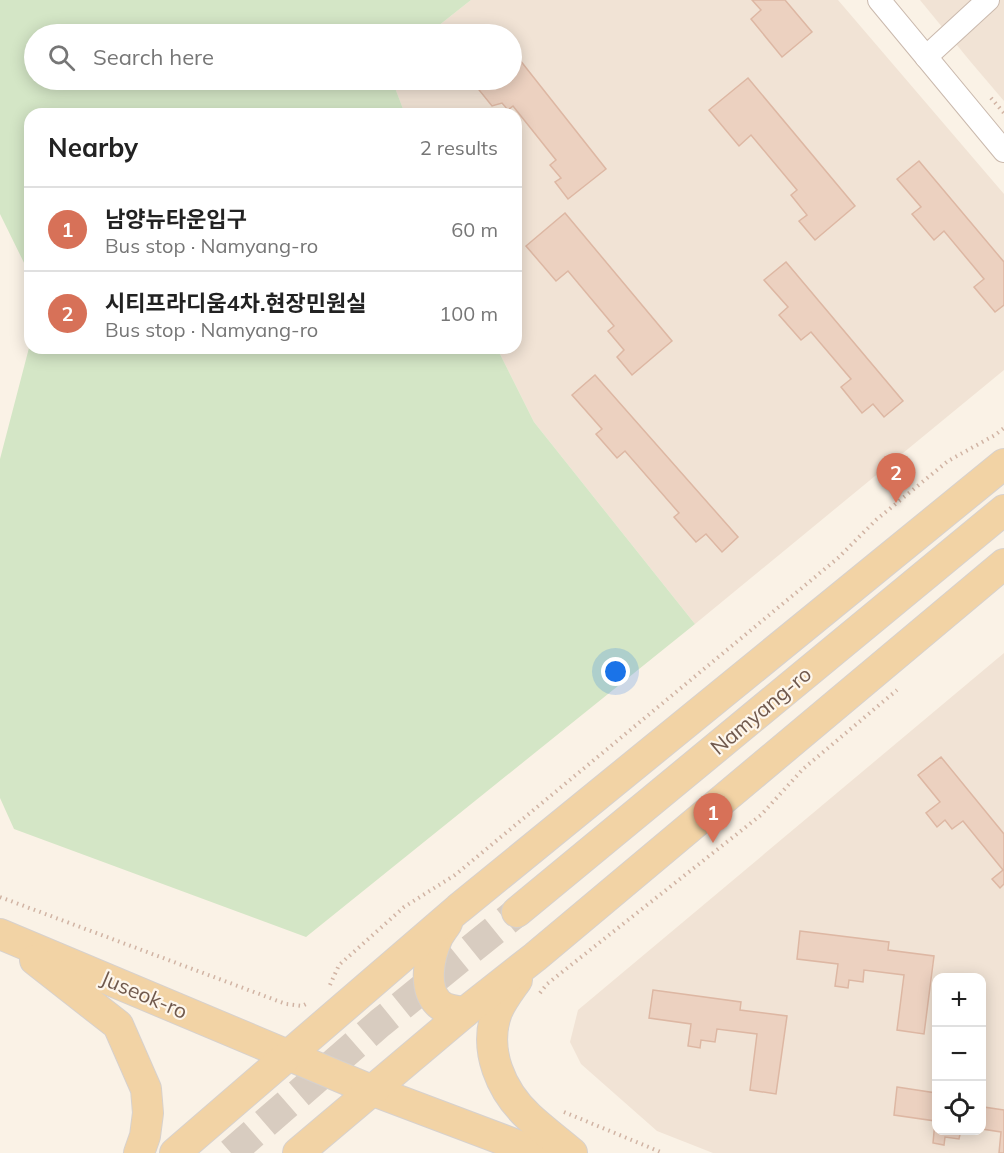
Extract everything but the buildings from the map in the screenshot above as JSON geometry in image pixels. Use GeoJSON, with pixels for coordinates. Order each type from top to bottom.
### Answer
{"type":"FeatureCollection","features":[{"type":"Feature","properties":{"kind":"main road"},"geometry":{"type":"LineString","coordinates":[[175,1153],[458,909],[1004,464]]}},
{"type":"Feature","properties":{"kind":"main road","name":"Namyang-ro"},"geometry":{"type":"LineString","coordinates":[[517,912],[1004,510]]}},
{"type":"Feature","properties":{"kind":"main road"},"geometry":{"type":"LineString","coordinates":[[298,1153],[1004,564]]}},
{"type":"Feature","properties":{"kind":"main road"},"geometry":{"type":"LineString","coordinates":[[458,909],[437,938],[428,972],[432,992],[438,1003],[448,1010],[465,1012]]}},
{"type":"Feature","properties":{"kind":"main road"},"geometry":{"type":"LineString","coordinates":[[1,934],[118,1025],[146,1089],[148,1113],[145,1136],[139,1153]]}},
{"type":"Feature","properties":{"kind":"main road","name":"Juseok-ro"},"geometry":{"type":"LineString","coordinates":[[1,934],[371,1090],[538,1153]]}},
{"type":"Feature","properties":{"kind":"main road"},"geometry":{"type":"LineString","coordinates":[[535,957],[508,992],[497,1012],[493,1032],[493,1053],[498,1073],[511,1096],[528,1116],[572,1153]]}},
{"type":"Feature","properties":{"kind":"street"},"geometry":{"type":"LineString","coordinates":[[879,0],[1004,150]]}},
{"type":"Feature","properties":{"kind":"street"},"geometry":{"type":"LineString","coordinates":[[926,57],[974,5]]}},
{"type":"Feature","properties":{"kind":"path"},"geometry":{"type":"LineString","coordinates":[[329,986],[339,965],[404,907],[464,868],[838,558],[876,520],[948,461],[1004,428]]}},
{"type":"Feature","properties":{"kind":"path"},"geometry":{"type":"LineString","coordinates":[[537,997],[547,984],[761,815],[803,769],[903,684]]}},
{"type":"Feature","properties":{"kind":"path"},"geometry":{"type":"LineString","coordinates":[[0,897],[286,1004],[302,1006],[309,1002]]}},
{"type":"Feature","properties":{"kind":"path"},"geometry":{"type":"LineString","coordinates":[[557,1108],[573,1117],[663,1153]]}},
{"type":"Feature","properties":{"kind":"shaded area"},"geometry":{"type":"Polygon","coordinates":[[[471,0],[838,0],[1004,194],[1004,370],[695,624],[534,422],[500,354],[522,354],[522,108],[403,108],[396,90],[522,90],[522,24],[441,24],[471,0]]]}},
{"type":"Feature","properties":{"kind":"shaded area"},"geometry":{"type":"Polygon","coordinates":[[[920,0],[1004,0],[1004,101],[970,61],[920,0]]]}},
{"type":"Feature","properties":{"kind":"shaded area"},"geometry":{"type":"Polygon","coordinates":[[[1004,653],[1004,1153],[713,1153],[657,1131],[581,1064],[570,1042],[578,1010],[1004,653]]]}},
{"type":"Feature","properties":{"kind":"green space"},"geometry":{"type":"Polygon","coordinates":[[[0,0],[471,0],[441,24],[24,24],[24,90],[396,90],[403,108],[24,108],[24,263],[0,214],[0,0]]]}},
{"type":"Feature","properties":{"kind":"green space"},"geometry":{"type":"Polygon","coordinates":[[[27,354],[500,354],[534,422],[695,624],[306,937],[14,829],[0,798],[0,459],[27,354]]]}},
{"type":"Feature","properties":{"kind":"tunnel"},"geometry":{"type":"LineString","coordinates":[[231,1153],[380,1023],[517,912]]}},
{"type":"Feature","properties":{"kind":"place","name":"시티프라디움4차.현장민원실"},"geometry":{"type":"Point","coordinates":[896,503]}},
{"type":"Feature","properties":{"kind":"place","name":"남양뉴타운입구"},"geometry":{"type":"Point","coordinates":[713,843]}}]}
